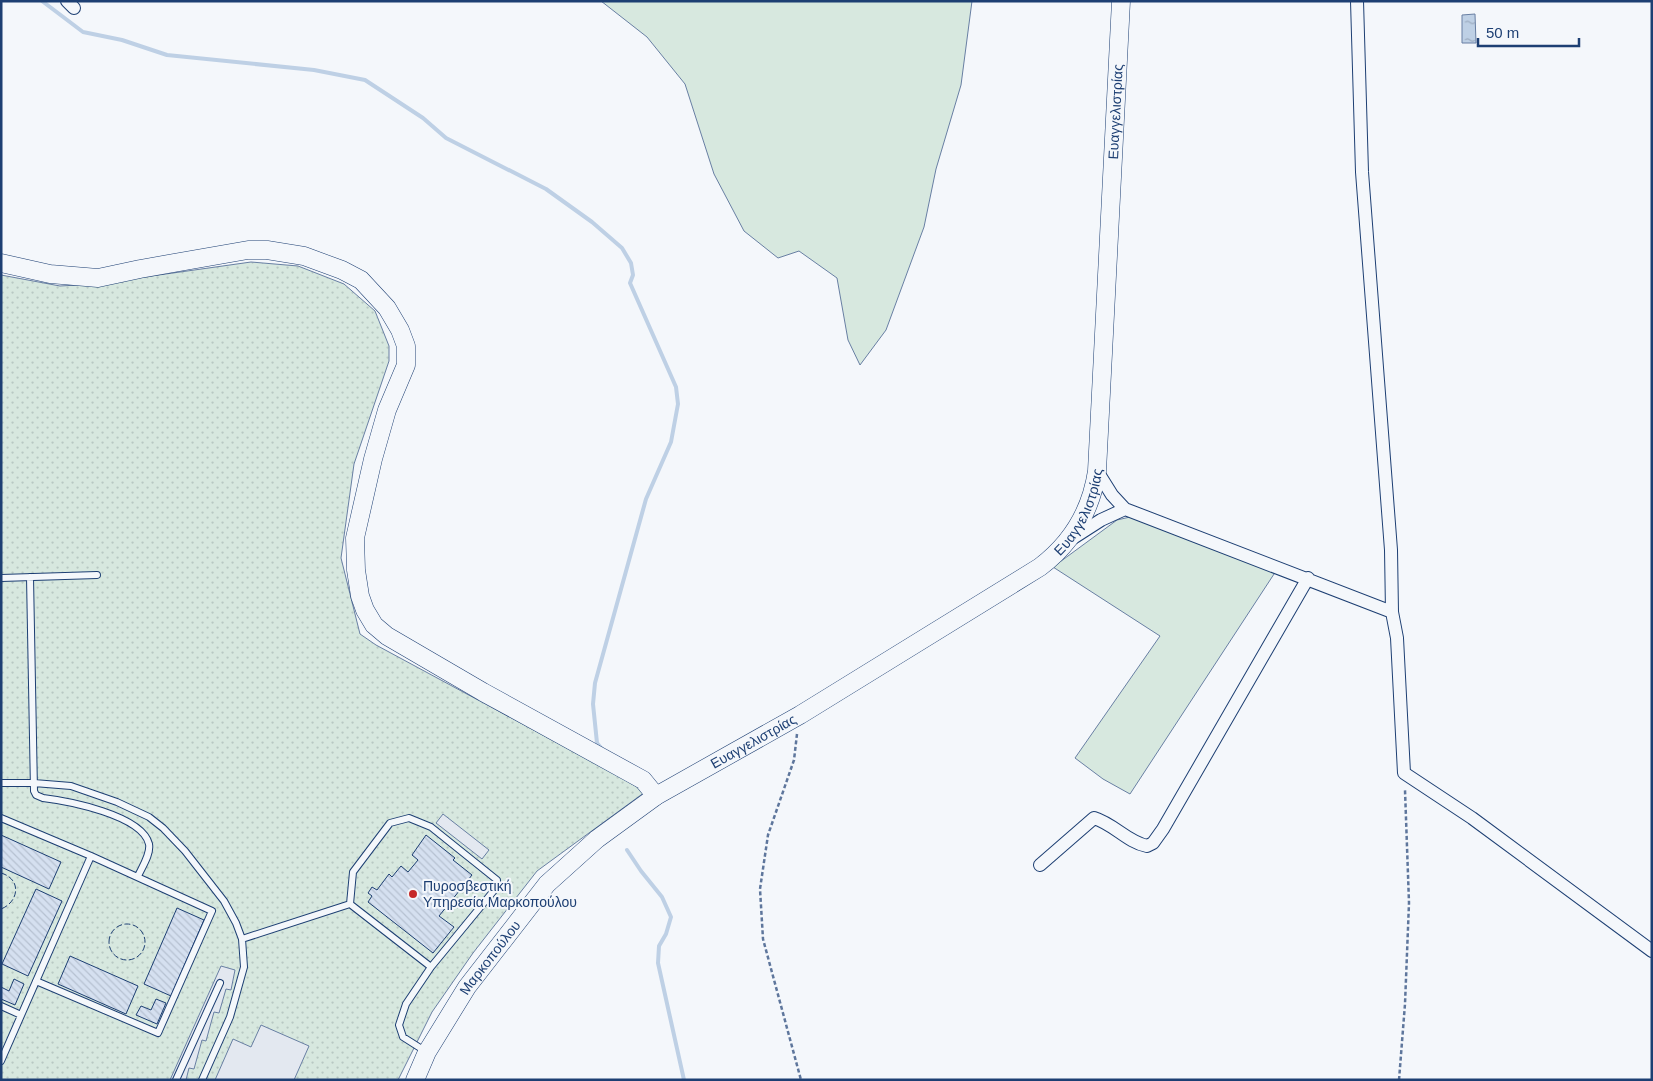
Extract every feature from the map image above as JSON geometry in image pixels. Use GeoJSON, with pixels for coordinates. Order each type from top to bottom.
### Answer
{"type":"FeatureCollection","features":[{"type":"Feature","properties":{"kind":"main road","name":"Ευαγγελιστρίας"},"geometry":{"type":"LineString","coordinates":[[656,796],[800,715],[1040,566],[1056,555],[1069,540],[1087,509],[1094,490],[1097,471],[1121,1]]}},
{"type":"Feature","properties":{"kind":"main road"},"geometry":{"type":"LineString","coordinates":[[1,263],[50,274],[98,278],[248,250],[267,250],[311,258],[342,270],[361,280],[387,308],[400,330],[406,346],[406,365],[387,410],[372,459],[356,538],[356,570],[360,596],[365,610],[374,625],[387,636],[483,692],[643,780],[656,796]]}},
{"type":"Feature","properties":{"kind":"main road","name":"Μαρκοπούλου"},"geometry":{"type":"LineString","coordinates":[[415,1080],[427,1052],[468,987],[548,884],[597,839],[656,796]]}},
{"type":"Feature","properties":{"kind":"street"},"geometry":{"type":"LineString","coordinates":[[1357,1],[1362,172],[1390,550],[1392,612],[1397,638],[1404,773],[1472,818],[1652,951]]}},
{"type":"Feature","properties":{"kind":"street"},"geometry":{"type":"LineString","coordinates":[[1097,471],[1112,495],[1125,509],[1392,612]]}},
{"type":"Feature","properties":{"kind":"street"},"geometry":{"type":"LineString","coordinates":[[1069,540],[1101,520],[1125,509]]}},
{"type":"Feature","properties":{"kind":"street"},"geometry":{"type":"LineString","coordinates":[[1040,864],[1094,818],[1104,821],[1138,844],[1147,846],[1153,843],[1163,829],[1308,578]]}},
{"type":"Feature","properties":{"kind":"lane"},"geometry":{"type":"LineString","coordinates":[[1,578],[97,576]]}},
{"type":"Feature","properties":{"kind":"lane"},"geometry":{"type":"LineString","coordinates":[[30,577],[34,791],[36,795],[89,806],[120,818],[146,836],[149,845],[148,853],[138,876]]}},
{"type":"Feature","properties":{"kind":"lane"},"geometry":{"type":"LineString","coordinates":[[1,783],[72,786],[117,802],[149,817],[163,828],[185,851],[224,901],[242,939],[244,967],[230,1017],[202,1080]]}},
{"type":"Feature","properties":{"kind":"lane"},"geometry":{"type":"LineString","coordinates":[[1,818],[138,876],[212,911],[158,1033],[36,981]]}},
{"type":"Feature","properties":{"kind":"lane"},"geometry":{"type":"LineString","coordinates":[[350,904],[353,872],[390,823],[409,818],[431,827],[496,880],[496,888],[432,967],[406,1004],[399,1025],[403,1037],[427,1052]]}},
{"type":"Feature","properties":{"kind":"lane"},"geometry":{"type":"LineString","coordinates":[[1,1061],[91,856]]}},
{"type":"Feature","properties":{"kind":"lane"},"geometry":{"type":"LineString","coordinates":[[242,939],[350,904]]}},
{"type":"Feature","properties":{"kind":"lane"},"geometry":{"type":"LineString","coordinates":[[350,904],[432,967]]}},
{"type":"Feature","properties":{"kind":"lane"},"geometry":{"type":"LineString","coordinates":[[176,1080],[220,983]]}},
{"type":"Feature","properties":{"kind":"lane"},"geometry":{"type":"LineString","coordinates":[[1,1006],[21,1015]]}},
{"type":"Feature","properties":{"kind":"path"},"geometry":{"type":"LineString","coordinates":[[800,715],[794,760],[768,835],[760,889],[763,938],[801,1080]]}},
{"type":"Feature","properties":{"kind":"path"},"geometry":{"type":"LineString","coordinates":[[1399,1080],[1405,1004],[1409,903],[1404,773]]}},
{"type":"Feature","properties":{"kind":"shaded area"},"geometry":{"type":"Polygon","coordinates":[[[601,1],[972,1],[961,85],[936,169],[924,227],[886,330],[860,365],[848,340],[837,278],[799,251],[778,258],[744,231],[714,174],[685,84],[647,37],[601,1]]]}},
{"type":"Feature","properties":{"kind":"shaded area"},"geometry":{"type":"Polygon","coordinates":[[[251,262],[298,266],[344,284],[375,311],[389,346],[389,361],[354,464],[341,558],[360,634],[376,645],[645,792],[537,871],[473,953],[432,1012],[398,1080],[1,1080],[1,275],[60,286],[95,284],[251,262]]]}},
{"type":"Feature","properties":{"kind":"shaded area"},"geometry":{"type":"Polygon","coordinates":[[[1130,517],[1276,571],[1130,794],[1103,779],[1075,758],[1160,636],[1053,567],[1117,520],[1130,517]]]}},
{"type":"Feature","properties":{"kind":"shaded area"},"geometry":{"type":"Polygon","coordinates":[[[443,814],[489,850],[482,859],[436,823],[443,814]]]}},
{"type":"Feature","properties":{"kind":"shaded area"},"geometry":{"type":"Polygon","coordinates":[[[221,966],[235,970],[231,990],[226,989],[219,1013],[214,1012],[206,1041],[202,1040],[194,1069],[189,1068],[186,1080],[170,1080],[221,966]]]}},
{"type":"Feature","properties":{"kind":"shaded area"},"geometry":{"type":"Polygon","coordinates":[[[261,1025],[309,1046],[294,1080],[215,1080],[233,1039],[251,1047],[261,1025]]]}},
{"type":"Feature","properties":{"kind":"water"},"geometry":{"type":"Polygon","coordinates":[[[1475,14],[1476,43],[1462,43],[1462,15],[1475,14]]]}},
{"type":"Feature","properties":{"kind":"building"},"geometry":{"type":"Polygon","coordinates":[[[1,835],[61,862],[49,889],[1,867],[1,835]]]}},
{"type":"Feature","properties":{"kind":"building","name":"Πυροσβεστική Υπηρεσία Μαρκοπούλου"},"geometry":{"type":"Polygon","coordinates":[[[426,835],[455,858],[453,860],[472,875],[439,916],[454,927],[433,953],[368,902],[372,896],[368,893],[372,887],[377,890],[389,874],[392,877],[401,866],[408,872],[418,860],[412,855],[426,835]]]}},
{"type":"Feature","properties":{"kind":"building"},"geometry":{"type":"Polygon","coordinates":[[[36,889],[62,901],[28,976],[2,964],[36,889]]]}},
{"type":"Feature","properties":{"kind":"building"},"geometry":{"type":"Polygon","coordinates":[[[177,908],[204,920],[171,996],[144,984],[177,908]]]}},
{"type":"Feature","properties":{"kind":"building"},"geometry":{"type":"Polygon","coordinates":[[[70,956],[138,986],[126,1014],[58,984],[70,956]]]}},
{"type":"Feature","properties":{"kind":"building"},"geometry":{"type":"Polygon","coordinates":[[[14,979],[24,984],[15,1005],[1,999],[1,987],[9,991],[14,979]]]}},
{"type":"Feature","properties":{"kind":"building"},"geometry":{"type":"Polygon","coordinates":[[[156,999],[166,1003],[157,1024],[136,1015],[141,1006],[151,1010],[156,999]]]}},
{"type":"Feature","properties":{"kind":"waterway"},"geometry":{"type":"LineString","coordinates":[[42,1],[83,32],[122,40],[167,55],[314,70],[365,80],[423,118],[446,138],[546,189],[592,222],[622,248],[631,263],[633,275],[630,283],[676,387],[678,404],[671,442],[646,499],[595,683],[593,704],[597,743],[602,749]]}},
{"type":"Feature","properties":{"kind":"waterway"},"geometry":{"type":"LineString","coordinates":[[627,850],[662,897],[671,917],[666,934],[659,946],[658,963],[684,1080]]}},
{"type":"Feature","properties":{"kind":"fence"},"geometry":{"type":"LineString","coordinates":[[1,873],[12,880],[16,891],[12,901],[1,909]]}},
{"type":"Feature","properties":{"kind":"fence"},"geometry":{"type":"LineString","coordinates":[[127,924],[134,925],[140,929],[144,935],[145,942],[144,949],[140,955],[134,959],[127,960],[120,959],[114,955],[110,949],[109,942],[110,935],[114,929],[120,925],[127,924]]}},
{"type":"Feature","properties":{"kind":"place","name":"Πυροσβεστική Υπηρεσία Μαρκοπούλου"},"geometry":{"type":"Point","coordinates":[413,894]}}]}
